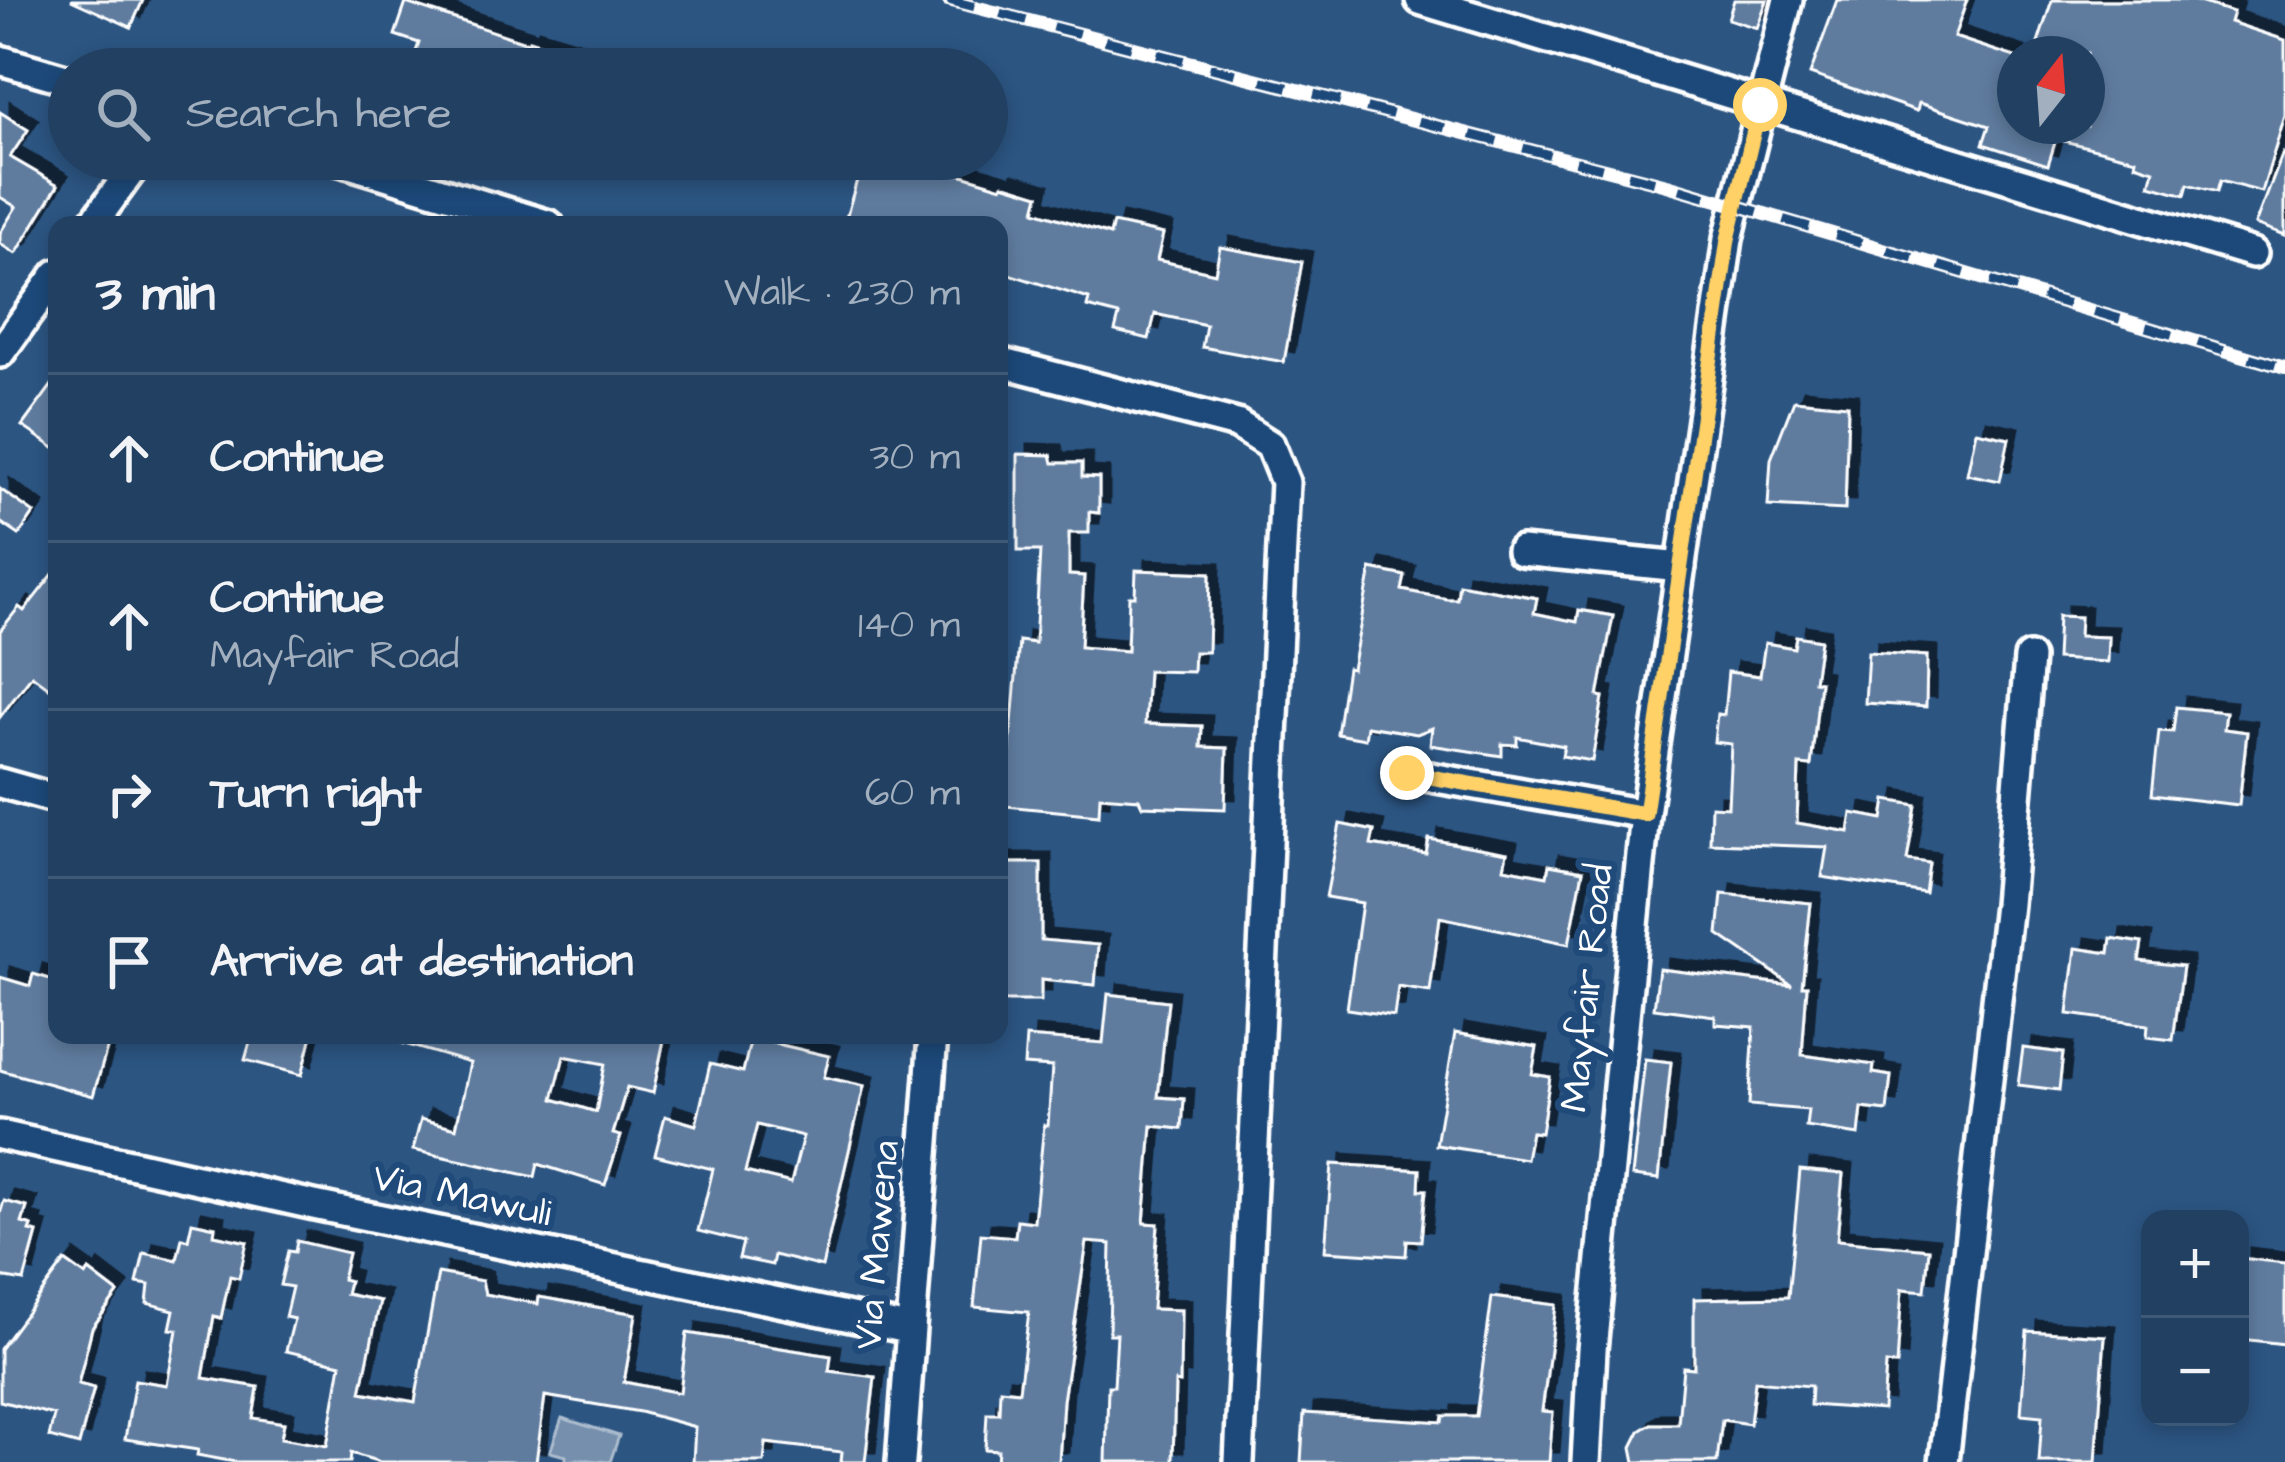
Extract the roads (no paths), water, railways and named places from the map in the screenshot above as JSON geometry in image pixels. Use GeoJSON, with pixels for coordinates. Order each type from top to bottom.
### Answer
{"type":"FeatureCollection","features":[{"type":"Feature","properties":{"kind":"street"},"geometry":{"type":"LineString","coordinates":[[1420,0],[2253,253]]}},
{"type":"Feature","properties":{"kind":"street","name":"Mayfair Road"},"geometry":{"type":"LineString","coordinates":[[1586,1462],[1592,1350],[1645,814],[1728,239],[1787,0]]}},
{"type":"Feature","properties":{"kind":"street"},"geometry":{"type":"LineString","coordinates":[[0,60],[48,74]]}},
{"type":"Feature","properties":{"kind":"street"},"geometry":{"type":"LineString","coordinates":[[99,216],[125,180]]}},
{"type":"Feature","properties":{"kind":"street"},"geometry":{"type":"LineString","coordinates":[[390,180],[486,216]]}},
{"type":"Feature","properties":{"kind":"street"},"geometry":{"type":"LineString","coordinates":[[0,353],[48,286]]}},
{"type":"Feature","properties":{"kind":"street"},"geometry":{"type":"LineString","coordinates":[[1008,364],[1237,424],[1270,445],[1285,482],[1239,1462]]}},
{"type":"Feature","properties":{"kind":"street"},"geometry":{"type":"LineString","coordinates":[[1521,551],[1681,567]]}},
{"type":"Feature","properties":{"kind":"street"},"geometry":{"type":"LineString","coordinates":[[1944,1462],[2008,904],[2030,658]]}},
{"type":"Feature","properties":{"kind":"street"},"geometry":{"type":"LineString","coordinates":[[1407,773],[1645,814]]}},
{"type":"Feature","properties":{"kind":"street"},"geometry":{"type":"LineString","coordinates":[[0,783],[48,796]]}},
{"type":"Feature","properties":{"kind":"street","name":"Via Mawena"},"geometry":{"type":"LineString","coordinates":[[901,1462],[932,1044]]}},
{"type":"Feature","properties":{"kind":"street","name":"Via Mawuli"},"geometry":{"type":"LineString","coordinates":[[0,1135],[908,1329]]}},
{"type":"Feature","properties":{"kind":"water"},"geometry":{"type":"Polygon","coordinates":[[[562,1418],[619,1436],[610,1462],[566,1462],[566,1456],[550,1452],[562,1418]]]}},
{"type":"Feature","properties":{"kind":"railway"},"geometry":{"type":"LineString","coordinates":[[948,0],[1667,185],[2285,368]]}}]}
